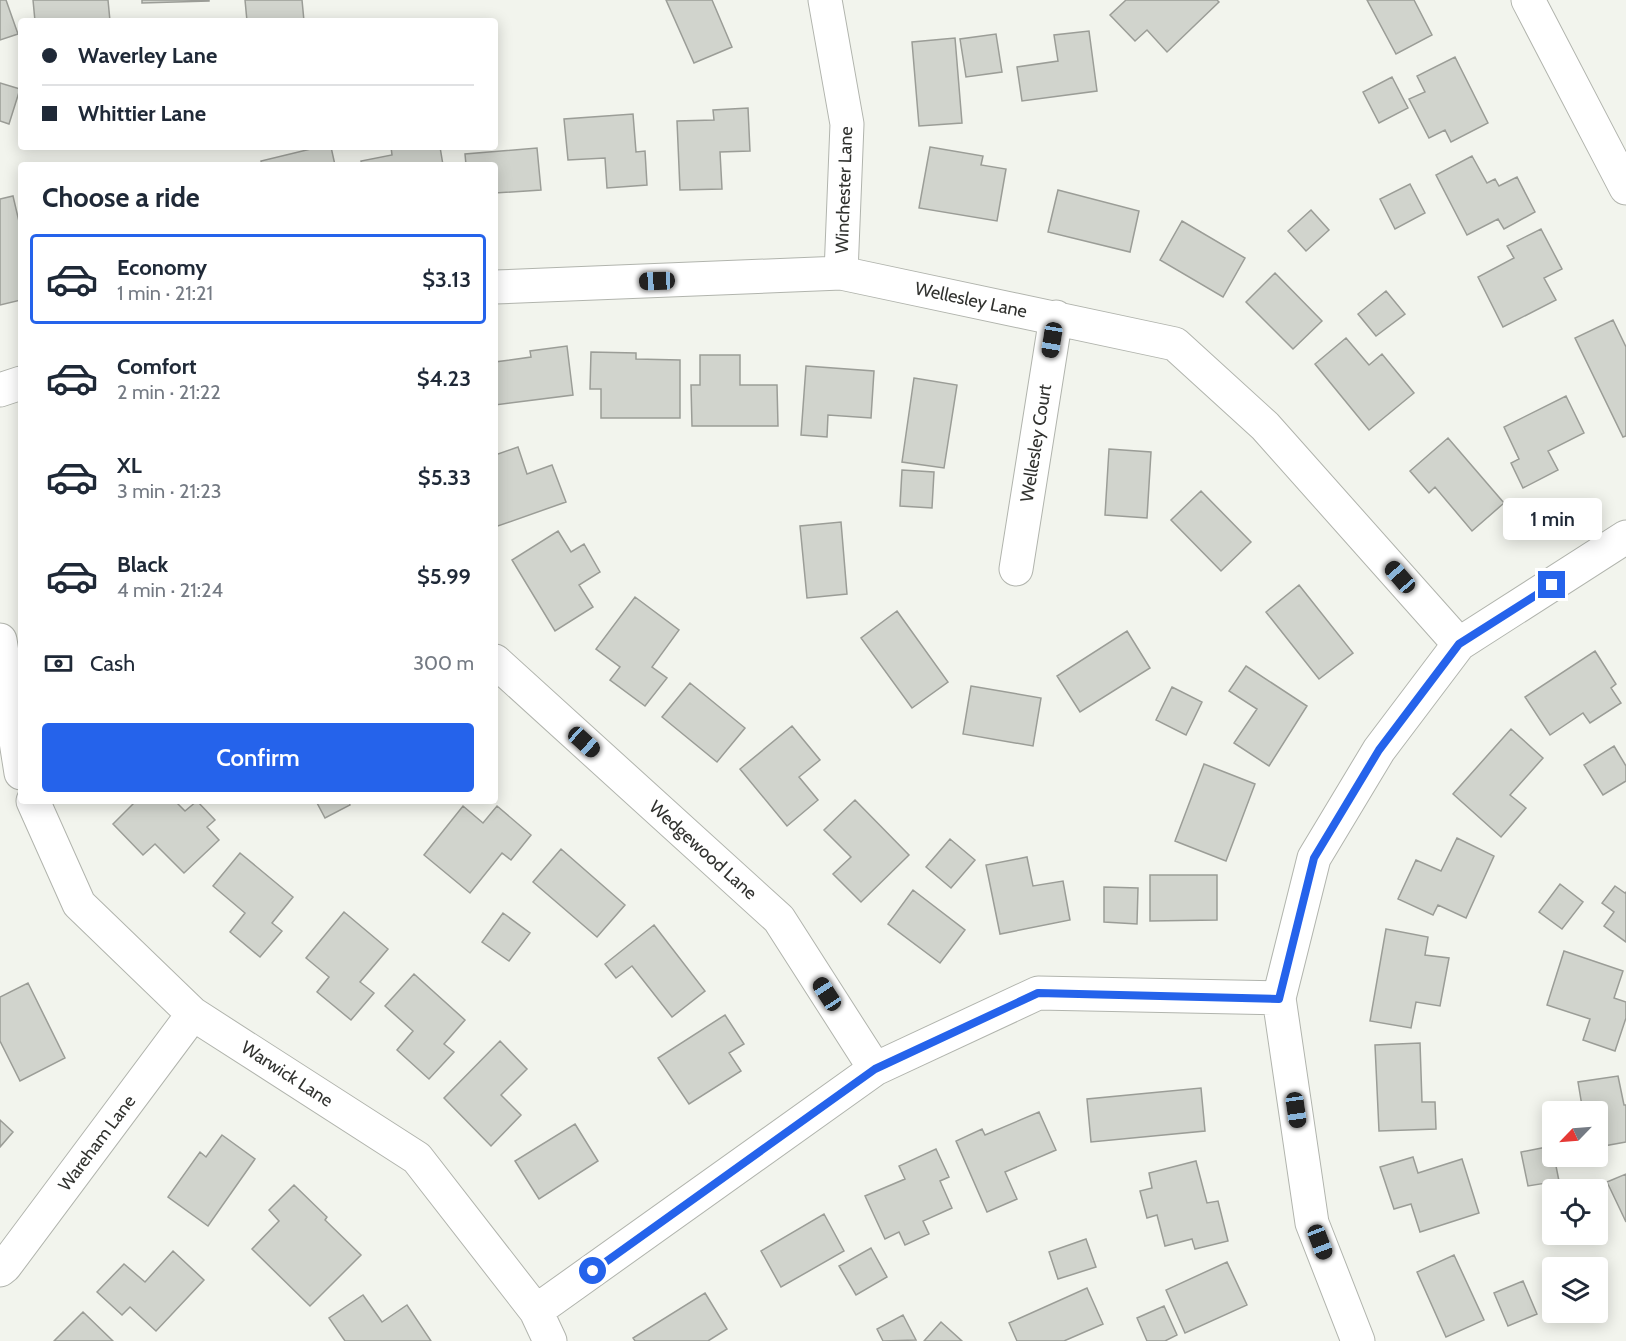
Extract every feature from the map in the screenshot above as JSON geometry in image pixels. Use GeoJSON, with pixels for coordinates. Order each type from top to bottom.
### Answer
{"type":"FeatureCollection","features":[{"type":"Feature","properties":{"kind":"street","name":"Winchester Lane"},"geometry":{"type":"LineString","coordinates":[[825,0],[847,124],[841,273]]}},
{"type":"Feature","properties":{"kind":"street"},"geometry":{"type":"LineString","coordinates":[[1528,0],[1626,188]]}},
{"type":"Feature","properties":{"kind":"street","name":"Wellesley Lane"},"geometry":{"type":"LineString","coordinates":[[498,287],[841,273],[1056,317],[1174,344],[1265,426],[1459,644]]}},
{"type":"Feature","properties":{"kind":"street","name":"Wellesley Court"},"geometry":{"type":"LineString","coordinates":[[1016,569],[1056,317]]}},
{"type":"Feature","properties":{"kind":"street"},"geometry":{"type":"LineString","coordinates":[[0,390],[18,384]]}},
{"type":"Feature","properties":{"kind":"street"},"geometry":{"type":"LineString","coordinates":[[1358,1341],[1312,1222],[1279,999],[1314,858],[1379,750],[1459,644],[1626,537]]}},
{"type":"Feature","properties":{"kind":"street"},"geometry":{"type":"LineString","coordinates":[[0,640],[18,754]]}},
{"type":"Feature","properties":{"kind":"street","name":"Wedgewood Lane"},"geometry":{"type":"LineString","coordinates":[[498,664],[779,919],[875,1069]]}},
{"type":"Feature","properties":{"kind":"street","name":"Warwick Lane"},"geometry":{"type":"LineString","coordinates":[[34,804],[79,904],[193,1014],[417,1158],[536,1311],[550,1341]]}},
{"type":"Feature","properties":{"kind":"street"},"geometry":{"type":"LineString","coordinates":[[536,1311],[875,1069],[1038,993],[1279,999]]}},
{"type":"Feature","properties":{"kind":"street","name":"Wareham Lane"},"geometry":{"type":"LineString","coordinates":[[0,1270],[193,1014]]}},
{"type":"Feature","properties":{"kind":"building"},"geometry":{"type":"Polygon","coordinates":[[[0,0],[6,0],[18,34],[0,40],[0,0]]]}},
{"type":"Feature","properties":{"kind":"building"},"geometry":{"type":"Polygon","coordinates":[[[33,0],[108,0],[110,18],[35,18],[33,0]]]}},
{"type":"Feature","properties":{"kind":"building"},"geometry":{"type":"Polygon","coordinates":[[[142,0],[209,0],[209,1],[142,3],[142,0]]]}},
{"type":"Feature","properties":{"kind":"building"},"geometry":{"type":"Polygon","coordinates":[[[245,0],[302,0],[304,18],[247,18],[245,0]]]}},
{"type":"Feature","properties":{"kind":"building"},"geometry":{"type":"Polygon","coordinates":[[[666,0],[712,0],[732,47],[694,63],[666,0]]]}},
{"type":"Feature","properties":{"kind":"building"},"geometry":{"type":"Polygon","coordinates":[[[1126,0],[1217,0],[1219,2],[1167,52],[1147,30],[1135,41],[1110,15],[1126,0]]]}},
{"type":"Feature","properties":{"kind":"building"},"geometry":{"type":"Polygon","coordinates":[[[1367,0],[1414,0],[1432,35],[1396,54],[1367,0]]]}},
{"type":"Feature","properties":{"kind":"building"},"geometry":{"type":"Polygon","coordinates":[[[1089,31],[1097,91],[1022,101],[1017,67],[1058,61],[1054,35],[1089,31]]]}},
{"type":"Feature","properties":{"kind":"building"},"geometry":{"type":"Polygon","coordinates":[[[996,34],[1002,72],[966,77],[960,39],[996,34]]]}},
{"type":"Feature","properties":{"kind":"building"},"geometry":{"type":"Polygon","coordinates":[[[955,38],[962,123],[919,126],[912,42],[955,38]]]}},
{"type":"Feature","properties":{"kind":"building"},"geometry":{"type":"Polygon","coordinates":[[[1455,57],[1488,123],[1451,142],[1445,130],[1429,138],[1409,99],[1425,92],[1417,76],[1455,57]]]}},
{"type":"Feature","properties":{"kind":"building"},"geometry":{"type":"Polygon","coordinates":[[[1392,77],[1408,108],[1379,123],[1363,92],[1392,77]]]}},
{"type":"Feature","properties":{"kind":"building"},"geometry":{"type":"Polygon","coordinates":[[[0,83],[18,88],[18,95],[9,124],[0,121],[0,83]]]}},
{"type":"Feature","properties":{"kind":"building"},"geometry":{"type":"Polygon","coordinates":[[[748,108],[750,151],[720,152],[722,189],[680,190],[677,121],[714,120],[713,110],[748,108]]]}},
{"type":"Feature","properties":{"kind":"building"},"geometry":{"type":"Polygon","coordinates":[[[633,114],[636,152],[645,151],[647,185],[607,188],[605,158],[568,160],[564,119],[633,114]]]}},
{"type":"Feature","properties":{"kind":"building"},"geometry":{"type":"Polygon","coordinates":[[[930,147],[983,156],[981,165],[1006,169],[997,221],[919,208],[930,147]]]}},
{"type":"Feature","properties":{"kind":"building"},"geometry":{"type":"Polygon","coordinates":[[[537,148],[541,190],[498,193],[498,162],[466,162],[465,154],[537,148]]]}},
{"type":"Feature","properties":{"kind":"building"},"geometry":{"type":"Polygon","coordinates":[[[307,150],[332,150],[334,162],[261,162],[307,150]]]}},
{"type":"Feature","properties":{"kind":"building"},"geometry":{"type":"Polygon","coordinates":[[[391,150],[440,150],[442,162],[361,161],[392,155],[391,150]]]}},
{"type":"Feature","properties":{"kind":"building"},"geometry":{"type":"Polygon","coordinates":[[[1472,156],[1487,183],[1495,179],[1499,186],[1517,177],[1535,212],[1504,229],[1498,219],[1467,235],[1436,175],[1472,156]]]}},
{"type":"Feature","properties":{"kind":"building"},"geometry":{"type":"Polygon","coordinates":[[[1410,184],[1425,213],[1395,229],[1380,199],[1410,184]]]}},
{"type":"Feature","properties":{"kind":"building"},"geometry":{"type":"Polygon","coordinates":[[[1058,190],[1139,211],[1130,252],[1048,232],[1058,190]]]}},
{"type":"Feature","properties":{"kind":"building"},"geometry":{"type":"Polygon","coordinates":[[[13,196],[18,217],[18,301],[0,305],[0,199],[13,196]]]}},
{"type":"Feature","properties":{"kind":"building"},"geometry":{"type":"Polygon","coordinates":[[[1311,210],[1329,230],[1306,251],[1288,231],[1311,210]]]}},
{"type":"Feature","properties":{"kind":"building"},"geometry":{"type":"Polygon","coordinates":[[[1182,221],[1245,258],[1223,297],[1160,260],[1182,221]]]}},
{"type":"Feature","properties":{"kind":"building"},"geometry":{"type":"Polygon","coordinates":[[[1541,229],[1562,269],[1544,278],[1556,300],[1503,327],[1478,277],[1514,258],[1507,246],[1541,229]]]}},
{"type":"Feature","properties":{"kind":"building"},"geometry":{"type":"Polygon","coordinates":[[[1275,273],[1322,321],[1293,349],[1246,302],[1275,273]]]}},
{"type":"Feature","properties":{"kind":"building"},"geometry":{"type":"Polygon","coordinates":[[[1386,291],[1405,314],[1376,336],[1358,314],[1386,291]]]}},
{"type":"Feature","properties":{"kind":"building"},"geometry":{"type":"Polygon","coordinates":[[[1613,320],[1626,347],[1626,436],[1623,437],[1575,338],[1613,320]]]}},
{"type":"Feature","properties":{"kind":"building"},"geometry":{"type":"Polygon","coordinates":[[[1346,338],[1369,365],[1382,354],[1414,393],[1369,430],[1315,364],[1346,338]]]}},
{"type":"Feature","properties":{"kind":"building"},"geometry":{"type":"Polygon","coordinates":[[[567,346],[573,395],[498,405],[498,362],[531,357],[530,351],[567,346]]]}},
{"type":"Feature","properties":{"kind":"building"},"geometry":{"type":"Polygon","coordinates":[[[591,352],[636,353],[636,359],[680,360],[680,418],[601,418],[601,389],[590,389],[591,352]]]}},
{"type":"Feature","properties":{"kind":"building"},"geometry":{"type":"Polygon","coordinates":[[[700,355],[740,355],[740,385],[777,385],[778,426],[692,426],[691,385],[700,385],[700,355]]]}},
{"type":"Feature","properties":{"kind":"building"},"geometry":{"type":"Polygon","coordinates":[[[806,366],[874,371],[871,418],[828,415],[827,437],[801,435],[806,366]]]}},
{"type":"Feature","properties":{"kind":"building"},"geometry":{"type":"Polygon","coordinates":[[[914,378],[957,385],[944,468],[902,462],[914,378]]]}},
{"type":"Feature","properties":{"kind":"building"},"geometry":{"type":"Polygon","coordinates":[[[1566,396],[1584,433],[1548,451],[1558,470],[1523,488],[1511,463],[1519,459],[1504,427],[1566,396]]]}},
{"type":"Feature","properties":{"kind":"building"},"geometry":{"type":"Polygon","coordinates":[[[1448,438],[1504,503],[1472,531],[1435,487],[1429,493],[1410,471],[1448,438]]]}},
{"type":"Feature","properties":{"kind":"building"},"geometry":{"type":"Polygon","coordinates":[[[518,447],[527,474],[552,465],[566,502],[498,526],[498,454],[518,447]]]}},
{"type":"Feature","properties":{"kind":"building"},"geometry":{"type":"Polygon","coordinates":[[[1109,449],[1151,452],[1147,518],[1105,515],[1109,449]]]}},
{"type":"Feature","properties":{"kind":"building"},"geometry":{"type":"Polygon","coordinates":[[[902,470],[934,472],[932,508],[900,506],[902,470]]]}},
{"type":"Feature","properties":{"kind":"building"},"geometry":{"type":"Polygon","coordinates":[[[1201,491],[1251,542],[1221,571],[1171,520],[1201,491]]]}},
{"type":"Feature","properties":{"kind":"building"},"geometry":{"type":"Polygon","coordinates":[[[841,522],[847,594],[807,598],[800,526],[841,522]]]}},
{"type":"Feature","properties":{"kind":"building"},"geometry":{"type":"Polygon","coordinates":[[[558,531],[571,552],[584,544],[600,572],[579,585],[593,607],[555,631],[512,560],[558,531]]]}},
{"type":"Feature","properties":{"kind":"building"},"geometry":{"type":"Polygon","coordinates":[[[1299,585],[1353,653],[1319,679],[1266,612],[1299,585]]]}},
{"type":"Feature","properties":{"kind":"building"},"geometry":{"type":"Polygon","coordinates":[[[635,597],[679,630],[652,667],[667,678],[645,706],[610,680],[620,667],[596,649],[635,597]]]}},
{"type":"Feature","properties":{"kind":"building"},"geometry":{"type":"Polygon","coordinates":[[[897,611],[948,682],[912,708],[861,638],[897,611]]]}},
{"type":"Feature","properties":{"kind":"building"},"geometry":{"type":"Polygon","coordinates":[[[1127,631],[1150,668],[1080,712],[1057,676],[1127,631]]]}},
{"type":"Feature","properties":{"kind":"building"},"geometry":{"type":"Polygon","coordinates":[[[1595,651],[1616,684],[1611,688],[1621,703],[1590,723],[1583,713],[1550,735],[1525,697],[1595,651]]]}},
{"type":"Feature","properties":{"kind":"building"},"geometry":{"type":"Polygon","coordinates":[[[1246,666],[1307,706],[1269,766],[1234,743],[1257,709],[1229,691],[1246,666]]]}},
{"type":"Feature","properties":{"kind":"building"},"geometry":{"type":"Polygon","coordinates":[[[690,683],[745,728],[717,762],[662,717],[690,683]]]}},
{"type":"Feature","properties":{"kind":"building"},"geometry":{"type":"Polygon","coordinates":[[[971,686],[1041,698],[1033,746],[963,734],[971,686]]]}},
{"type":"Feature","properties":{"kind":"building"},"geometry":{"type":"Polygon","coordinates":[[[1172,687],[1202,702],[1186,735],[1156,720],[1172,687]]]}},
{"type":"Feature","properties":{"kind":"building"},"geometry":{"type":"Polygon","coordinates":[[[792,726],[820,760],[799,777],[818,800],[787,826],[740,769],[792,726]]]}},
{"type":"Feature","properties":{"kind":"building"},"geometry":{"type":"Polygon","coordinates":[[[1511,729],[1543,758],[1510,795],[1526,808],[1501,837],[1453,794],[1511,729]]]}},
{"type":"Feature","properties":{"kind":"building"},"geometry":{"type":"Polygon","coordinates":[[[1614,746],[1626,766],[1626,781],[1603,795],[1584,765],[1614,746]]]}},
{"type":"Feature","properties":{"kind":"building"},"geometry":{"type":"Polygon","coordinates":[[[1204,764],[1255,784],[1226,861],[1175,841],[1204,764]]]}},
{"type":"Feature","properties":{"kind":"building"},"geometry":{"type":"Polygon","coordinates":[[[855,800],[909,855],[861,902],[833,874],[851,857],[824,830],[855,800]]]}},
{"type":"Feature","properties":{"kind":"building"},"geometry":{"type":"Polygon","coordinates":[[[133,804],[178,804],[185,811],[193,804],[200,804],[215,820],[207,827],[219,840],[184,873],[155,844],[143,855],[113,824],[133,804]]]}},
{"type":"Feature","properties":{"kind":"building"},"geometry":{"type":"Polygon","coordinates":[[[318,804],[350,804],[350,805],[325,818],[318,804]]]}},
{"type":"Feature","properties":{"kind":"building"},"geometry":{"type":"Polygon","coordinates":[[[463,806],[483,823],[497,806],[531,835],[511,860],[502,853],[470,893],[424,855],[463,806]]]}},
{"type":"Feature","properties":{"kind":"building"},"geometry":{"type":"Polygon","coordinates":[[[1457,838],[1494,856],[1466,918],[1438,905],[1433,915],[1398,899],[1416,860],[1441,871],[1457,838]]]}},
{"type":"Feature","properties":{"kind":"building"},"geometry":{"type":"Polygon","coordinates":[[[950,839],[975,860],[951,888],[926,867],[950,839]]]}},
{"type":"Feature","properties":{"kind":"building"},"geometry":{"type":"Polygon","coordinates":[[[561,849],[625,905],[597,937],[533,882],[561,849]]]}},
{"type":"Feature","properties":{"kind":"building"},"geometry":{"type":"Polygon","coordinates":[[[240,853],[293,897],[272,923],[282,931],[260,957],[230,932],[245,913],[213,886],[240,853]]]}},
{"type":"Feature","properties":{"kind":"building"},"geometry":{"type":"Polygon","coordinates":[[[1027,857],[1033,886],[1063,881],[1070,920],[1000,934],[986,865],[1027,857]]]}},
{"type":"Feature","properties":{"kind":"building"},"geometry":{"type":"Polygon","coordinates":[[[1150,875],[1217,875],[1217,920],[1150,921],[1150,875]]]}},
{"type":"Feature","properties":{"kind":"building"},"geometry":{"type":"Polygon","coordinates":[[[1560,884],[1583,902],[1562,929],[1539,912],[1560,884]]]}},
{"type":"Feature","properties":{"kind":"building"},"geometry":{"type":"Polygon","coordinates":[[[1615,886],[1626,892],[1626,942],[1604,926],[1614,912],[1602,903],[1615,886]]]}},
{"type":"Feature","properties":{"kind":"building"},"geometry":{"type":"Polygon","coordinates":[[[1104,887],[1138,888],[1137,924],[1104,922],[1104,887]]]}},
{"type":"Feature","properties":{"kind":"building"},"geometry":{"type":"Polygon","coordinates":[[[913,890],[965,930],[940,963],[888,924],[913,890]]]}},
{"type":"Feature","properties":{"kind":"building"},"geometry":{"type":"Polygon","coordinates":[[[344,912],[388,949],[360,982],[374,993],[351,1020],[317,992],[329,977],[306,958],[344,912]]]}},
{"type":"Feature","properties":{"kind":"building"},"geometry":{"type":"Polygon","coordinates":[[[503,913],[530,933],[509,961],[482,942],[503,913]]]}},
{"type":"Feature","properties":{"kind":"building"},"geometry":{"type":"Polygon","coordinates":[[[654,925],[705,991],[672,1017],[632,966],[616,978],[605,964],[654,925]]]}},
{"type":"Feature","properties":{"kind":"building"},"geometry":{"type":"Polygon","coordinates":[[[1386,929],[1428,937],[1425,955],[1449,958],[1440,1006],[1416,1002],[1411,1028],[1370,1021],[1386,929]]]}},
{"type":"Feature","properties":{"kind":"building"},"geometry":{"type":"Polygon","coordinates":[[[1564,951],[1623,971],[1614,998],[1626,1002],[1626,1018],[1615,1051],[1583,1040],[1590,1019],[1547,1005],[1564,951]]]}},
{"type":"Feature","properties":{"kind":"building"},"geometry":{"type":"Polygon","coordinates":[[[414,974],[465,1020],[444,1044],[454,1052],[429,1079],[397,1050],[413,1031],[385,1006],[414,974]]]}},
{"type":"Feature","properties":{"kind":"building"},"geometry":{"type":"Polygon","coordinates":[[[28,983],[65,1058],[20,1081],[0,1041],[0,997],[28,983]]]}},
{"type":"Feature","properties":{"kind":"building"},"geometry":{"type":"Polygon","coordinates":[[[725,1015],[744,1044],[729,1053],[741,1071],[689,1104],[658,1058],[725,1015]]]}},
{"type":"Feature","properties":{"kind":"building"},"geometry":{"type":"Polygon","coordinates":[[[500,1041],[527,1069],[501,1095],[521,1115],[491,1146],[444,1098],[500,1041]]]}},
{"type":"Feature","properties":{"kind":"building"},"geometry":{"type":"Polygon","coordinates":[[[1420,1043],[1422,1102],[1435,1102],[1436,1129],[1379,1131],[1375,1045],[1420,1043]]]}},
{"type":"Feature","properties":{"kind":"building"},"geometry":{"type":"Polygon","coordinates":[[[1618,1076],[1624,1105],[1626,1105],[1626,1142],[1608,1145],[1608,1101],[1581,1101],[1578,1082],[1618,1076]]]}},
{"type":"Feature","properties":{"kind":"building"},"geometry":{"type":"Polygon","coordinates":[[[1201,1088],[1205,1131],[1091,1142],[1087,1099],[1201,1088]]]}},
{"type":"Feature","properties":{"kind":"building"},"geometry":{"type":"Polygon","coordinates":[[[1039,1112],[1056,1150],[1005,1172],[1017,1199],[987,1212],[956,1141],[982,1129],[985,1135],[1039,1112]]]}},
{"type":"Feature","properties":{"kind":"building"},"geometry":{"type":"Polygon","coordinates":[[[0,1120],[13,1132],[0,1147],[0,1120]]]}},
{"type":"Feature","properties":{"kind":"building"},"geometry":{"type":"Polygon","coordinates":[[[575,1124],[598,1161],[539,1199],[515,1161],[575,1124]]]}},
{"type":"Feature","properties":{"kind":"building"},"geometry":{"type":"Polygon","coordinates":[[[222,1135],[255,1159],[208,1226],[168,1197],[200,1152],[206,1157],[222,1135]]]}},
{"type":"Feature","properties":{"kind":"building"},"geometry":{"type":"Polygon","coordinates":[[[1542,1148],[1542,1167],[1556,1167],[1559,1179],[1542,1179],[1542,1184],[1528,1186],[1521,1152],[1542,1148]]]}},
{"type":"Feature","properties":{"kind":"building"},"geometry":{"type":"Polygon","coordinates":[[[936,1149],[949,1177],[940,1181],[952,1208],[923,1221],[929,1234],[905,1245],[899,1232],[885,1239],[865,1196],[905,1179],[899,1166],[936,1149]]]}},
{"type":"Feature","properties":{"kind":"building"},"geometry":{"type":"Polygon","coordinates":[[[1413,1157],[1418,1173],[1462,1159],[1479,1213],[1420,1232],[1411,1204],[1394,1209],[1380,1167],[1413,1157]]]}},
{"type":"Feature","properties":{"kind":"building"},"geometry":{"type":"Polygon","coordinates":[[[1196,1161],[1207,1203],[1218,1201],[1228,1241],[1195,1249],[1192,1239],[1165,1246],[1157,1215],[1147,1218],[1140,1191],[1152,1188],[1149,1173],[1196,1161]]]}},
{"type":"Feature","properties":{"kind":"building"},"geometry":{"type":"Polygon","coordinates":[[[1626,1174],[1626,1222],[1608,1184],[1608,1182],[1626,1174]]]}},
{"type":"Feature","properties":{"kind":"building"},"geometry":{"type":"Polygon","coordinates":[[[294,1185],[327,1217],[325,1220],[361,1255],[310,1306],[252,1249],[279,1221],[269,1210],[294,1185]]]}},
{"type":"Feature","properties":{"kind":"building"},"geometry":{"type":"Polygon","coordinates":[[[824,1214],[844,1251],[781,1287],[761,1251],[824,1214]]]}},
{"type":"Feature","properties":{"kind":"building"},"geometry":{"type":"Polygon","coordinates":[[[1086,1239],[1096,1267],[1058,1279],[1049,1252],[1086,1239]]]}},
{"type":"Feature","properties":{"kind":"building"},"geometry":{"type":"Polygon","coordinates":[[[871,1248],[887,1277],[856,1295],[839,1266],[871,1248]]]}},
{"type":"Feature","properties":{"kind":"building"},"geometry":{"type":"Polygon","coordinates":[[[173,1251],[204,1280],[156,1331],[130,1307],[122,1315],[97,1292],[124,1264],[145,1282],[173,1251]]]}},
{"type":"Feature","properties":{"kind":"building"},"geometry":{"type":"Polygon","coordinates":[[[1454,1255],[1484,1320],[1446,1337],[1417,1272],[1454,1255]]]}},
{"type":"Feature","properties":{"kind":"building"},"geometry":{"type":"Polygon","coordinates":[[[1227,1262],[1247,1305],[1185,1333],[1166,1290],[1227,1262]]]}},
{"type":"Feature","properties":{"kind":"building"},"geometry":{"type":"Polygon","coordinates":[[[1523,1281],[1537,1314],[1508,1326],[1494,1293],[1523,1281]]]}},
{"type":"Feature","properties":{"kind":"building"},"geometry":{"type":"Polygon","coordinates":[[[1087,1288],[1103,1324],[1064,1341],[1017,1341],[1009,1323],[1087,1288]]]}},
{"type":"Feature","properties":{"kind":"building"},"geometry":{"type":"Polygon","coordinates":[[[705,1293],[727,1329],[708,1341],[635,1341],[633,1338],[705,1293]]]}},
{"type":"Feature","properties":{"kind":"building"},"geometry":{"type":"Polygon","coordinates":[[[363,1295],[382,1322],[407,1305],[431,1341],[345,1341],[329,1318],[363,1295]]]}},
{"type":"Feature","properties":{"kind":"building"},"geometry":{"type":"Polygon","coordinates":[[[1164,1306],[1177,1335],[1165,1341],[1147,1341],[1137,1318],[1164,1306]]]}},
{"type":"Feature","properties":{"kind":"building"},"geometry":{"type":"Polygon","coordinates":[[[83,1312],[113,1341],[54,1341],[83,1312]]]}},
{"type":"Feature","properties":{"kind":"building"},"geometry":{"type":"Polygon","coordinates":[[[903,1315],[916,1340],[883,1341],[877,1329],[903,1315]]]}},
{"type":"Feature","properties":{"kind":"building"},"geometry":{"type":"Polygon","coordinates":[[[941,1322],[962,1341],[924,1341],[941,1322]]]}},
{"type":"Feature","properties":{"kind":"route"},"geometry":{"type":"LineString","coordinates":[[593,1271],[875,1069],[1038,993],[1279,999],[1314,858],[1379,750],[1459,644],[1552,585]]}}]}
